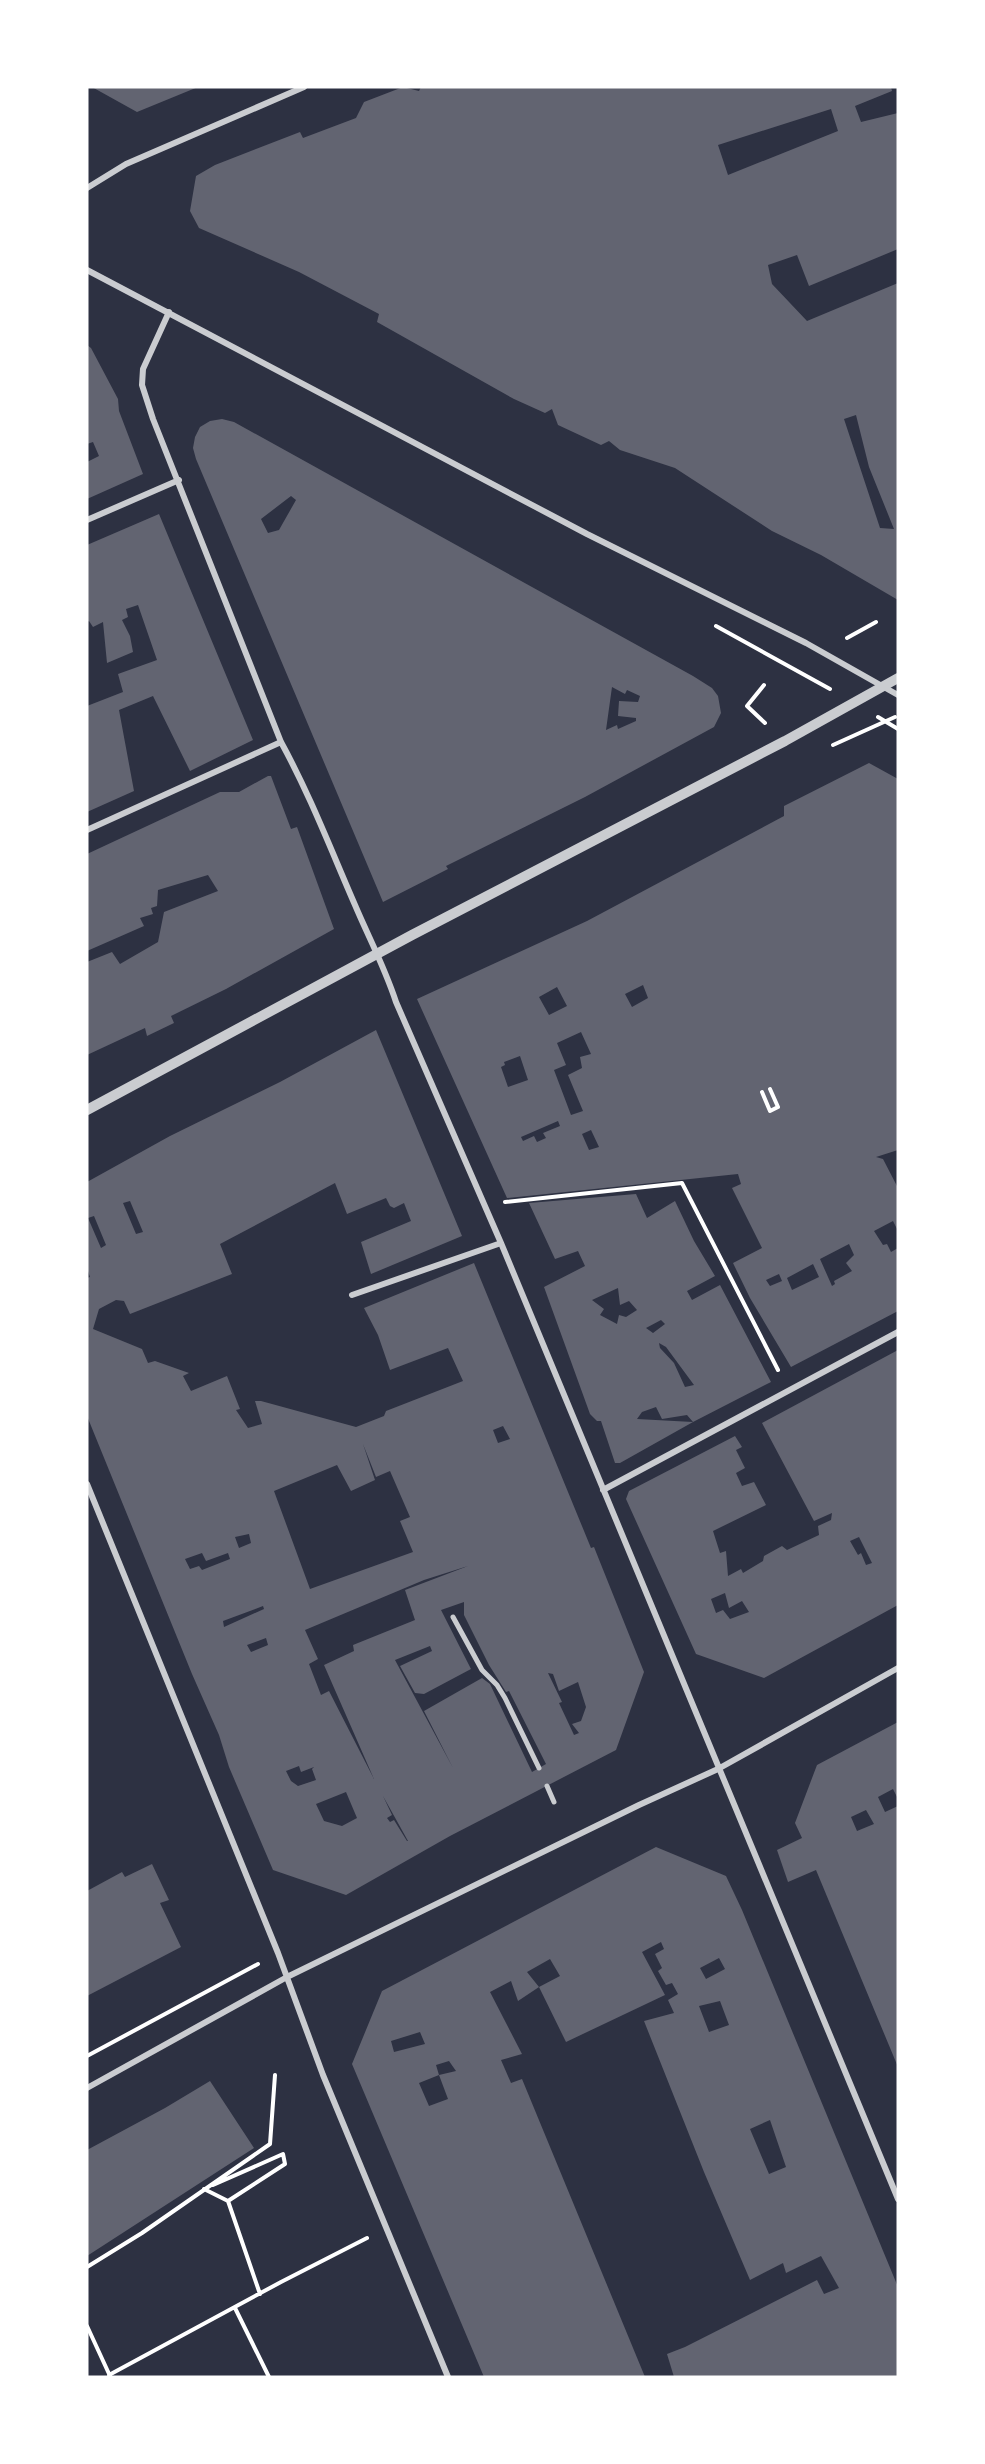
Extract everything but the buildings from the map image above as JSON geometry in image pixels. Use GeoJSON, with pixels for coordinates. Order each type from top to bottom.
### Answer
{"type":"FeatureCollection","features":[{"type":"Feature","properties":{"kind":"street"},"geometry":{"type":"LineString","coordinates":[[88,186],[126,164],[304,87]]}},
{"type":"Feature","properties":{"kind":"street"},"geometry":{"type":"LineString","coordinates":[[87,270],[587,534],[806,643],[898,695]]}},
{"type":"Feature","properties":{"kind":"street"},"geometry":{"type":"LineString","coordinates":[[169,312],[143,369],[142,385],[153,418],[281,742],[302,780],[385,969],[396,1002],[501,1243],[898,2199]]}},
{"type":"Feature","properties":{"kind":"street"},"geometry":{"type":"LineString","coordinates":[[87,520],[179,480]]}},
{"type":"Feature","properties":{"kind":"street"},"geometry":{"type":"LineString","coordinates":[[87,1110],[377,953],[785,741],[898,678]]}},
{"type":"Feature","properties":{"kind":"street"},"geometry":{"type":"LineString","coordinates":[[87,830],[281,742]]}},
{"type":"Feature","properties":{"kind":"street"},"geometry":{"type":"LineString","coordinates":[[352,1295],[501,1243]]}},
{"type":"Feature","properties":{"kind":"street"},"geometry":{"type":"LineString","coordinates":[[603,1490],[898,1332]]}},
{"type":"Feature","properties":{"kind":"street"},"geometry":{"type":"LineString","coordinates":[[87,1484],[287,1977],[327,2086],[448,2377]]}},
{"type":"Feature","properties":{"kind":"street"},"geometry":{"type":"LineString","coordinates":[[453,1617],[482,1670],[497,1685],[505,1698],[539,1768]]}},
{"type":"Feature","properties":{"kind":"street"},"geometry":{"type":"LineString","coordinates":[[87,2088],[287,1977],[639,1804],[718,1769],[898,1668]]}},
{"type":"Feature","properties":{"kind":"street"},"geometry":{"type":"LineString","coordinates":[[547,1786],[554,1802]]}},
{"type":"Feature","properties":{"kind":"path"},"geometry":{"type":"LineString","coordinates":[[847,638],[876,622]]}},
{"type":"Feature","properties":{"kind":"path"},"geometry":{"type":"LineString","coordinates":[[764,685],[747,706],[765,723]]}},
{"type":"Feature","properties":{"kind":"path"},"geometry":{"type":"LineString","coordinates":[[762,1092],[770,1111],[778,1107],[770,1089]]}},
{"type":"Feature","properties":{"kind":"path"},"geometry":{"type":"LineString","coordinates":[[507,1201],[682,1183],[788,1390]]}},
{"type":"Feature","properties":{"kind":"path"},"geometry":{"type":"LineString","coordinates":[[87,2056],[247,1970]]}},
{"type":"Feature","properties":{"kind":"path"},"geometry":{"type":"LineString","coordinates":[[87,2266],[142,2233],[270,2144],[275,2075]]}},
{"type":"Feature","properties":{"kind":"path"},"geometry":{"type":"LineString","coordinates":[[204,2189],[283,2154],[285,2164],[228,2201]]}},
{"type":"Feature","properties":{"kind":"path"},"geometry":{"type":"LineString","coordinates":[[204,2189],[228,2201],[260,2294]]}},
{"type":"Feature","properties":{"kind":"path"},"geometry":{"type":"LineString","coordinates":[[87,2326],[110,2376],[376,2234]]}},
{"type":"Feature","properties":{"kind":"path"},"geometry":{"type":"LineString","coordinates":[[235,2308],[269,2377]]}}]}
